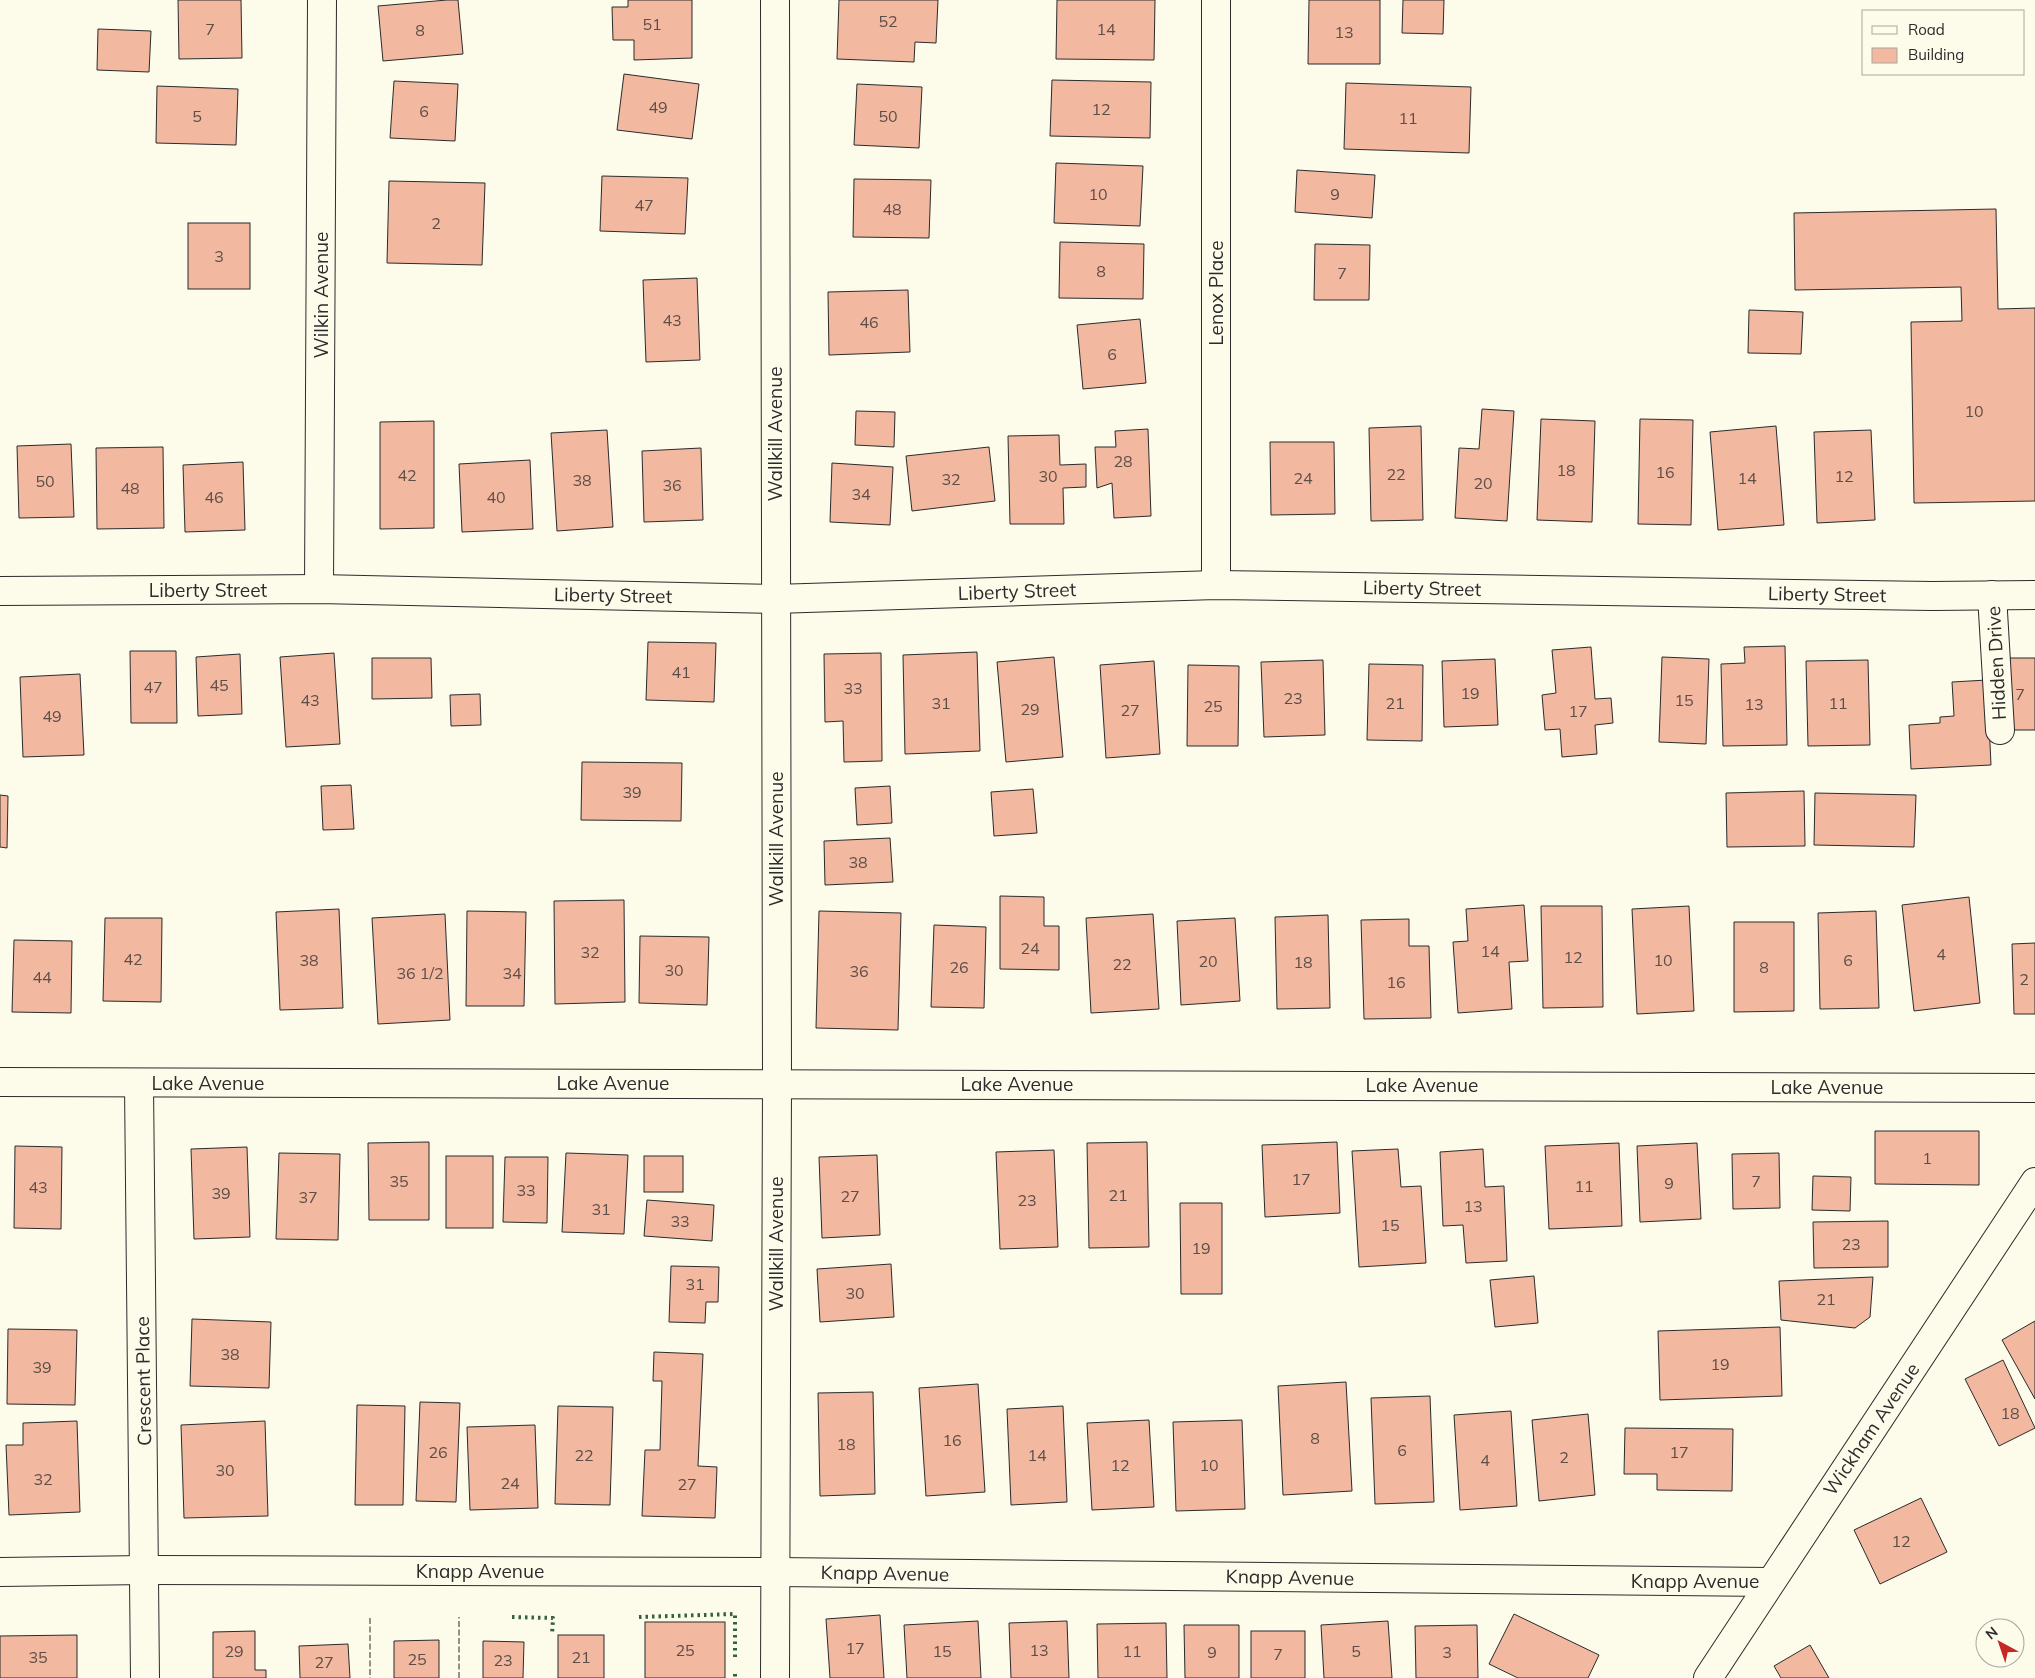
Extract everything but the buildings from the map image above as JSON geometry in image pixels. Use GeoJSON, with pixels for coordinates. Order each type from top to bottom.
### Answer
{"type":"FeatureCollection","features":[{"type":"Feature","properties":{"kind":"street","name":"Wilkin Avenue"},"geometry":{"type":"LineString","coordinates":[[319,589],[322,0]]}},
{"type":"Feature","properties":{"kind":"street","name":"Wallkill Avenue"},"geometry":{"type":"LineString","coordinates":[[775,0],[777,1083],[775,1678]]}},
{"type":"Feature","properties":{"kind":"street","name":"Lenox Place"},"geometry":{"type":"LineString","coordinates":[[1216,0],[1216,585]]}},
{"type":"Feature","properties":{"kind":"street","name":"Liberty Street"},"geometry":{"type":"LineString","coordinates":[[0,591],[319,589],[775,599],[1216,585],[2035,595]]}},
{"type":"Feature","properties":{"kind":"street","name":"Hidden Drive"},"geometry":{"type":"LineString","coordinates":[[1992,595],[2000,730]]}},
{"type":"Feature","properties":{"kind":"street","name":"Lake Avenue"},"geometry":{"type":"LineString","coordinates":[[0,1082],[139,1084],[777,1083],[2035,1088]]}},
{"type":"Feature","properties":{"kind":"street","name":"Crescent Place"},"geometry":{"type":"LineString","coordinates":[[139,1084],[145,1678]]}},
{"type":"Feature","properties":{"kind":"street","name":"Wickham Avenue"},"geometry":{"type":"LineString","coordinates":[[1708,1678],[2035,1182]]}},
{"type":"Feature","properties":{"kind":"street","name":"Knapp Avenue"},"geometry":{"type":"LineString","coordinates":[[0,1572],[145,1570],[775,1572],[1770,1582]]}},
{"type":"Feature","properties":{"kind":"hedge"},"geometry":{"type":"LineString","coordinates":[[639,1617],[735,1614],[735,1658]]}},
{"type":"Feature","properties":{"kind":"hedge"},"geometry":{"type":"LineString","coordinates":[[512,1617],[553,1618],[552,1635]]}},
{"type":"Feature","properties":{"kind":"fence"},"geometry":{"type":"LineString","coordinates":[[459,1617],[459,1678]]}},
{"type":"Feature","properties":{"kind":"fence"},"geometry":{"type":"LineString","coordinates":[[370,1618],[370,1678]]}}]}
